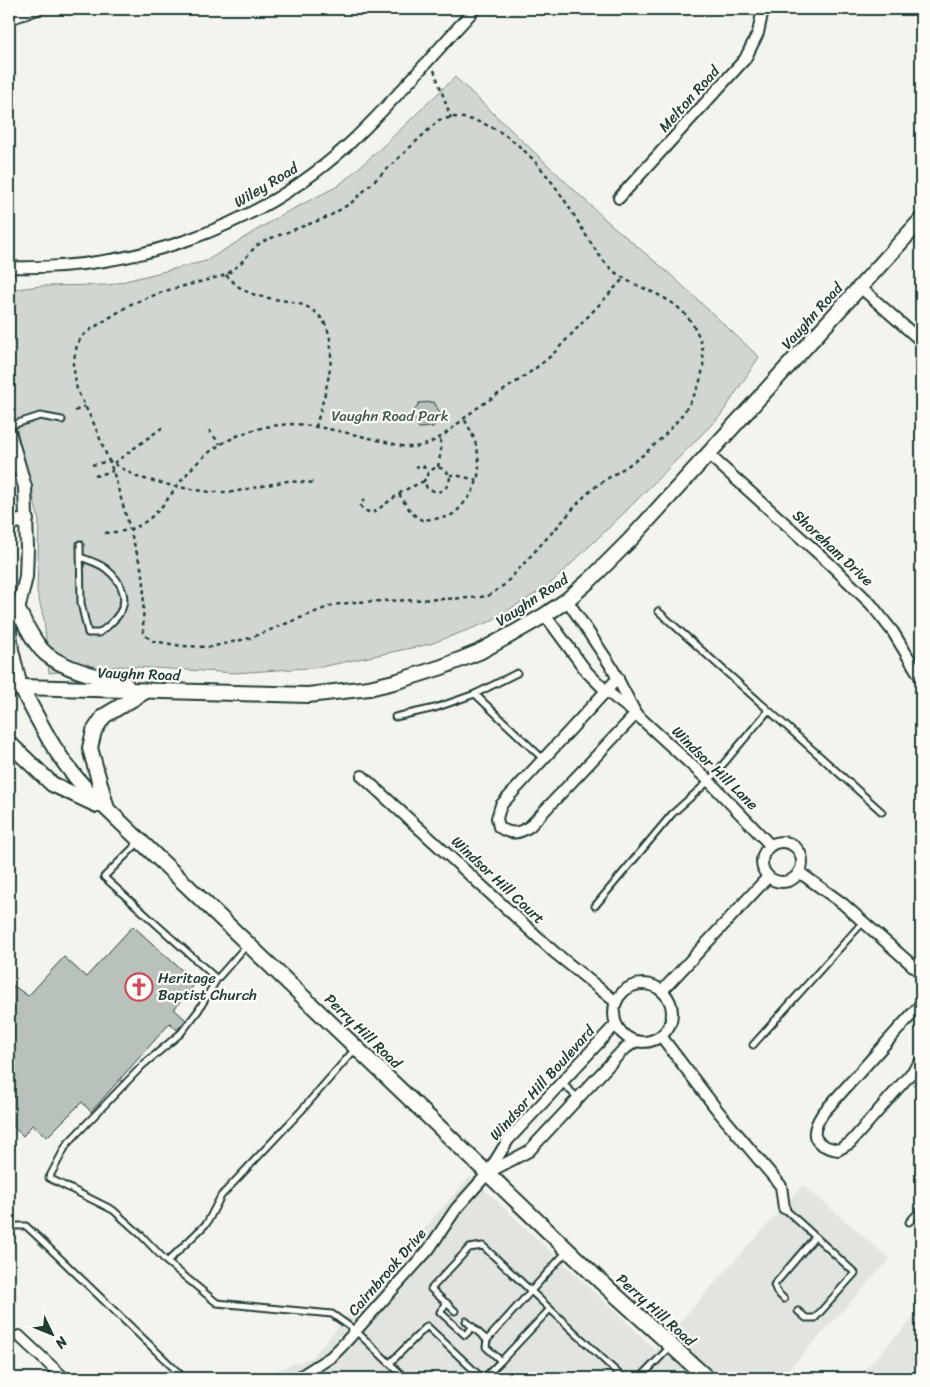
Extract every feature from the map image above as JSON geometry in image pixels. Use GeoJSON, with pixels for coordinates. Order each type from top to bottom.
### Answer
{"type":"FeatureCollection","features":[{"type":"Feature","properties":{"kind":"main road","name":"Vaughn Road"},"geometry":{"type":"LineString","coordinates":[[15,688],[308,695],[369,688],[398,681],[480,652],[567,600],[591,579],[630,540],[921,220]]}},
{"type":"Feature","properties":{"kind":"main road"},"geometry":{"type":"LineString","coordinates":[[18,610],[28,632],[43,651],[63,664],[145,691]]}},
{"type":"Feature","properties":{"kind":"main road","name":"Perry Hill Road"},"geometry":{"type":"LineString","coordinates":[[15,688],[53,748],[77,780],[568,1250],[707,1378]]}},
{"type":"Feature","properties":{"kind":"main road"},"geometry":{"type":"LineString","coordinates":[[107,809],[90,748],[94,731],[104,716],[145,691]]}},
{"type":"Feature","properties":{"kind":"main road"},"geometry":{"type":"LineString","coordinates":[[9,742],[52,784],[107,809]]}},
{"type":"Feature","properties":{"kind":"street"},"geometry":{"type":"LineString","coordinates":[[9,19],[38,9]]}},
{"type":"Feature","properties":{"kind":"street","name":"Wiley Road"},"geometry":{"type":"LineString","coordinates":[[9,267],[40,268],[92,264],[123,258],[151,252],[199,236],[235,221],[311,176],[348,145],[381,112],[475,9]]}},
{"type":"Feature","properties":{"kind":"street","name":"Melton Road"},"geometry":{"type":"LineString","coordinates":[[619,198],[745,59],[758,33],[763,9]]}},
{"type":"Feature","properties":{"kind":"street"},"geometry":{"type":"LineString","coordinates":[[860,287],[921,341]]}},
{"type":"Feature","properties":{"kind":"street"},"geometry":{"type":"LineString","coordinates":[[9,432],[25,486],[27,520],[26,577],[18,610],[9,622],[15,688]]}},
{"type":"Feature","properties":{"kind":"street","name":"Shoreham Drive"},"geometry":{"type":"LineString","coordinates":[[708,454],[830,564],[871,604],[893,632],[921,678]]}},
{"type":"Feature","properties":{"kind":"street"},"geometry":{"type":"LineString","coordinates":[[9,523],[27,520]]}},
{"type":"Feature","properties":{"kind":"street","name":"Windsor Hill Lane"},"geometry":{"type":"LineString","coordinates":[[567,600],[612,666],[636,714]]}},
{"type":"Feature","properties":{"kind":"street","name":"Windsor Hill Lane"},"geometry":{"type":"LineString","coordinates":[[545,614],[587,672],[709,781],[770,845]]}},
{"type":"Feature","properties":{"kind":"street"},"geometry":{"type":"LineString","coordinates":[[618,678],[501,805],[497,818],[499,827],[508,833],[521,832],[530,826],[636,714]]}},
{"type":"Feature","properties":{"kind":"street","name":"Windsor Hill Court"},"geometry":{"type":"LineString","coordinates":[[362,776],[554,952],[616,1002]]}},
{"type":"Feature","properties":{"kind":"street"},"geometry":{"type":"LineString","coordinates":[[781,842],[794,846],[799,851],[801,858],[799,872],[794,877],[781,882],[768,877],[763,870],[762,864],[765,850],[770,845],[781,842]]}},
{"type":"Feature","properties":{"kind":"street"},"geometry":{"type":"LineString","coordinates":[[799,872],[863,922],[921,973]]}},
{"type":"Feature","properties":{"kind":"street"},"geometry":{"type":"LineString","coordinates":[[662,991],[768,877]]}},
{"type":"Feature","properties":{"kind":"street"},"geometry":{"type":"LineString","coordinates":[[616,1002],[622,993],[633,986],[648,985],[662,991],[670,1002],[672,1012],[671,1022],[661,1036],[718,1110],[781,1186],[784,1208]]}},
{"type":"Feature","properties":{"kind":"street","name":"Windsor Hill Boulevard"},"geometry":{"type":"LineString","coordinates":[[616,1002],[614,1014],[616,1024],[628,1038],[648,1042],[661,1036]]}},
{"type":"Feature","properties":{"kind":"street"},"geometry":{"type":"LineString","coordinates":[[921,1004],[823,1113],[815,1124],[814,1136],[818,1143],[838,1150],[850,1143],[921,1062]]}},
{"type":"Feature","properties":{"kind":"street","name":"Windsor Hill Boulevard"},"geometry":{"type":"LineString","coordinates":[[488,1173],[508,1140],[616,1024]]}},
{"type":"Feature","properties":{"kind":"street","name":"Windsor Hill Boulevard"},"geometry":{"type":"LineString","coordinates":[[488,1173],[529,1151],[622,1051],[636,1041]]}},
{"type":"Feature","properties":{"kind":"street","name":"Cairnbrook Drive"},"geometry":{"type":"LineString","coordinates":[[298,1378],[331,1357],[356,1331],[429,1249],[456,1209],[488,1173]]}},
{"type":"Feature","properties":{"kind":"street"},"geometry":{"type":"LineString","coordinates":[[20,1336],[64,1378]]}},
{"type":"Feature","properties":{"kind":"lane"},"geometry":{"type":"LineString","coordinates":[[9,426],[40,416],[62,420]]}},
{"type":"Feature","properties":{"kind":"lane"},"geometry":{"type":"LineString","coordinates":[[80,544],[80,557],[81,604],[88,633],[99,633],[115,620],[124,604],[123,590],[116,579],[104,567],[80,557]]}},
{"type":"Feature","properties":{"kind":"lane"},"geometry":{"type":"LineString","coordinates":[[658,611],[882,812]]}},
{"type":"Feature","properties":{"kind":"lane"},"geometry":{"type":"LineString","coordinates":[[395,717],[435,708],[475,694],[517,673]]}},
{"type":"Feature","properties":{"kind":"lane"},"geometry":{"type":"LineString","coordinates":[[475,694],[543,759]]}},
{"type":"Feature","properties":{"kind":"lane"},"geometry":{"type":"LineString","coordinates":[[595,906],[672,814],[709,781],[768,711]]}},
{"type":"Feature","properties":{"kind":"lane"},"geometry":{"type":"LineString","coordinates":[[140,840],[104,877],[217,979]]}},
{"type":"Feature","properties":{"kind":"lane"},"geometry":{"type":"LineString","coordinates":[[754,1045],[863,922]]}},
{"type":"Feature","properties":{"kind":"lane"},"geometry":{"type":"LineString","coordinates":[[248,944],[217,979],[198,1011],[181,1033],[143,1065],[67,1144],[49,1178],[113,1210],[142,1235],[167,1262],[217,1303],[332,1314],[356,1331],[405,1378]]}},
{"type":"Feature","properties":{"kind":"lane"},"geometry":{"type":"LineString","coordinates":[[167,1262],[206,1223],[221,1196],[298,1114],[356,1048]]}},
{"type":"Feature","properties":{"kind":"lane"},"geometry":{"type":"LineString","coordinates":[[560,1082],[578,1099]]}},
{"type":"Feature","properties":{"kind":"lane"},"geometry":{"type":"LineString","coordinates":[[784,1208],[855,1273],[815,1318],[806,1318],[798,1311]]}},
{"type":"Feature","properties":{"kind":"lane"},"geometry":{"type":"LineString","coordinates":[[909,1222],[921,1209]]}},
{"type":"Feature","properties":{"kind":"lane"},"geometry":{"type":"LineString","coordinates":[[18,1226],[26,1226],[184,1378]]}},
{"type":"Feature","properties":{"kind":"lane"},"geometry":{"type":"LineString","coordinates":[[784,1299],[777,1292],[774,1285],[815,1237]]}},
{"type":"Feature","properties":{"kind":"lane"},"geometry":{"type":"LineString","coordinates":[[455,1311],[431,1288],[469,1248],[483,1246],[623,1378]]}},
{"type":"Feature","properties":{"kind":"lane"},"geometry":{"type":"LineString","coordinates":[[501,1361],[486,1346],[487,1340],[568,1250]]}},
{"type":"Feature","properties":{"kind":"lane"},"geometry":{"type":"LineString","coordinates":[[447,1304],[440,1312],[464,1335],[473,1327]]}},
{"type":"Feature","properties":{"kind":"lane"},"geometry":{"type":"LineString","coordinates":[[390,1363],[427,1326],[483,1378],[550,1309]]}},
{"type":"Feature","properties":{"kind":"lane"},"geometry":{"type":"LineString","coordinates":[[466,1321],[487,1340]]}},
{"type":"Feature","properties":{"kind":"lane"},"geometry":{"type":"LineString","coordinates":[[640,1378],[672,1346]]}},
{"type":"Feature","properties":{"kind":"path"},"geometry":{"type":"LineString","coordinates":[[430,59],[450,118]]}},
{"type":"Feature","properties":{"kind":"path"},"geometry":{"type":"LineString","coordinates":[[469,118],[486,124],[504,135],[529,155],[547,175],[568,204],[596,252],[606,264],[624,278],[664,297],[681,308],[701,338],[705,356],[703,373],[697,393],[684,413],[644,454],[589,493],[504,585],[488,596],[355,602],[333,605],[250,638],[210,647],[182,646],[153,641],[143,634],[144,579],[113,471],[77,390],[73,364],[77,345],[82,336],[131,304],[164,291],[226,275],[239,265],[256,246],[266,240],[328,217],[351,203],[439,120],[469,118]]}},
{"type":"Feature","properties":{"kind":"path"},"geometry":{"type":"LineString","coordinates":[[226,275],[241,288],[254,295],[300,304],[312,310],[323,321],[329,334],[330,372],[316,427]]}},
{"type":"Feature","properties":{"kind":"path"},"geometry":{"type":"LineString","coordinates":[[105,533],[130,530],[145,523],[160,510],[193,467],[220,444],[260,428],[295,424],[406,447],[417,447],[440,438],[540,366],[624,278]]}},
{"type":"Feature","properties":{"kind":"path"},"geometry":{"type":"LineString","coordinates":[[75,411],[85,406]]}},
{"type":"Feature","properties":{"kind":"path"},"geometry":{"type":"LineString","coordinates":[[399,494],[406,506],[422,520],[446,517],[455,512],[466,501],[477,480],[480,462],[479,452],[472,433],[464,419]]}},
{"type":"Feature","properties":{"kind":"path"},"geometry":{"type":"LineString","coordinates":[[114,463],[163,427]]}},
{"type":"Feature","properties":{"kind":"path"},"geometry":{"type":"LineString","coordinates":[[209,430],[220,444]]}},
{"type":"Feature","properties":{"kind":"path"},"geometry":{"type":"LineString","coordinates":[[438,467],[441,450],[440,438]]}},
{"type":"Feature","properties":{"kind":"path"},"geometry":{"type":"LineString","coordinates":[[92,465],[109,461],[136,477],[177,487],[210,492],[233,492],[287,481],[316,483]]}},
{"type":"Feature","properties":{"kind":"path"},"geometry":{"type":"LineString","coordinates":[[416,467],[418,465],[425,467],[428,473]]}},
{"type":"Feature","properties":{"kind":"path"},"geometry":{"type":"LineString","coordinates":[[365,499],[360,504],[361,507],[368,512],[373,512],[399,494],[424,481],[428,473],[436,467],[444,469],[450,476],[450,483],[440,491],[431,490],[425,485],[424,481]]}},
{"type":"Feature","properties":{"kind":"path"},"geometry":{"type":"LineString","coordinates":[[95,476],[113,471]]}},
{"type":"Feature","properties":{"kind":"path"},"geometry":{"type":"LineString","coordinates":[[450,476],[456,475],[477,480]]}},
{"type":"Feature","properties":{"kind":"shaded area"},"geometry":{"type":"Polygon","coordinates":[[[470,1176],[655,1349],[803,1185],[890,1259],[781,1378],[261,1378],[259,1376],[311,1358],[470,1176]]]}},
{"type":"Feature","properties":{"kind":"shaded area"},"geometry":{"type":"Polygon","coordinates":[[[921,1310],[921,1378],[857,1378],[921,1310]]]}},
{"type":"Feature","properties":{"kind":"green space","name":"Vaughn Road Park"},"geometry":{"type":"Polygon","coordinates":[[[455,77],[607,221],[671,275],[759,357],[721,415],[625,512],[548,586],[489,622],[430,644],[321,667],[235,673],[122,666],[49,673],[44,620],[37,592],[39,521],[9,397],[9,290],[40,286],[109,285],[206,261],[283,214],[338,186],[380,149],[455,77]]]}},
{"type":"Feature","properties":{"kind":"building"},"geometry":{"type":"Polygon","coordinates":[[[434,402],[441,415],[433,427],[419,428],[412,415],[419,403],[434,402]]]}},
{"type":"Feature","properties":{"kind":"building","name":"Heritage Baptist Church"},"geometry":{"type":"Polygon","coordinates":[[[133,926],[196,983],[174,1009],[186,1020],[177,1030],[170,1023],[91,1112],[82,1102],[47,1137],[32,1125],[23,1136],[9,1123],[9,992],[14,986],[28,996],[64,957],[86,977],[133,926]]]}},
{"type":"Feature","properties":{"kind":"place","name":"Heritage Baptist Church"},"geometry":{"type":"Point","coordinates":[139,987]}}]}
